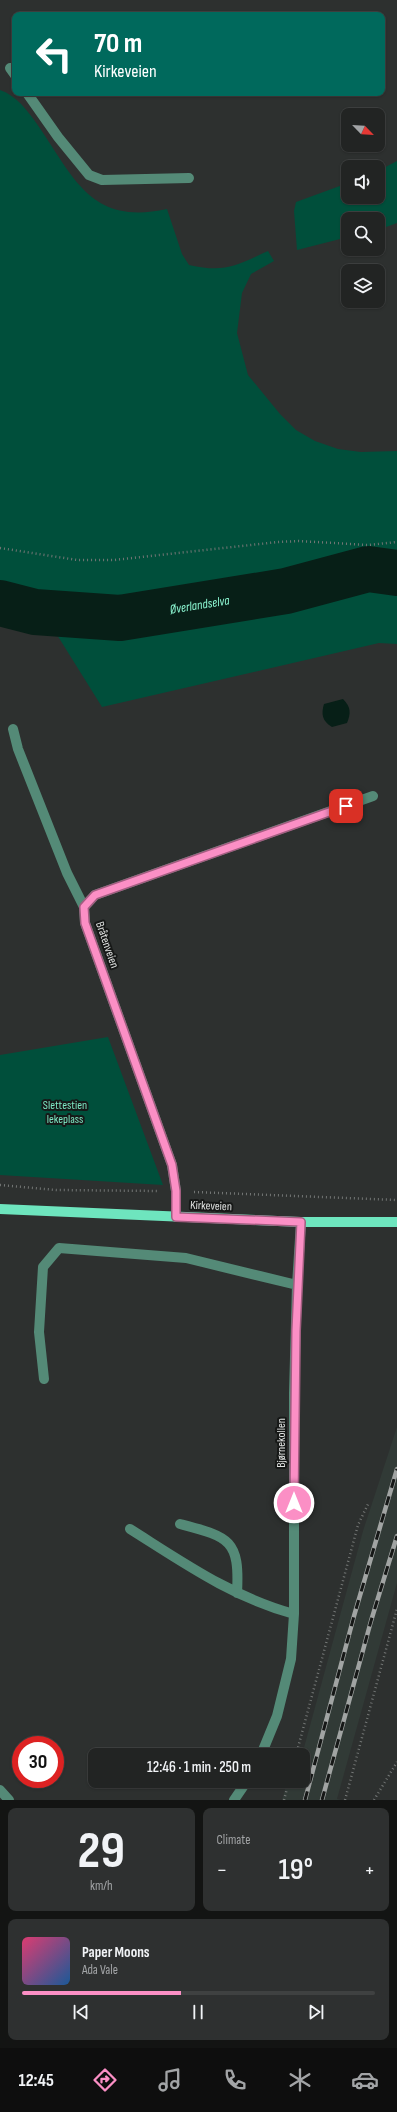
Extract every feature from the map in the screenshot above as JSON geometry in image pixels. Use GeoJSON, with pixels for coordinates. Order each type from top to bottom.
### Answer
{"type":"FeatureCollection","features":[{"type":"Feature","properties":{"kind":"main road","name":"Kirkeveien"},"geometry":{"type":"LineString","coordinates":[[0,1210],[301,1222],[397,1222]]}},
{"type":"Feature","properties":{"kind":"street"},"geometry":{"type":"LineString","coordinates":[[29,96],[58,137],[89,175],[102,180],[189,178]]}},
{"type":"Feature","properties":{"kind":"street","name":"Bråtenveien"},"geometry":{"type":"LineString","coordinates":[[13,729],[18,749],[67,873],[84,907],[85,923],[172,1165],[176,1191],[176,1217]]}},
{"type":"Feature","properties":{"kind":"street"},"geometry":{"type":"LineString","coordinates":[[84,907],[95,895],[373,796]]}},
{"type":"Feature","properties":{"kind":"street","name":"Bjørnekollen"},"geometry":{"type":"LineString","coordinates":[[264,1748],[277,1716],[291,1659],[294,1614],[294,1393],[297,1285],[301,1222]]}},
{"type":"Feature","properties":{"kind":"street"},"geometry":{"type":"LineString","coordinates":[[44,1379],[39,1332],[43,1267],[59,1248],[186,1258],[297,1285]]}},
{"type":"Feature","properties":{"kind":"street"},"geometry":{"type":"LineString","coordinates":[[180,1524],[213,1533],[226,1540],[234,1550],[238,1573],[237,1593]]}},
{"type":"Feature","properties":{"kind":"street"},"geometry":{"type":"LineString","coordinates":[[130,1529],[208,1579],[271,1607],[294,1614]]}},
{"type":"Feature","properties":{"kind":"street"},"geometry":{"type":"LineString","coordinates":[[234,1800],[242,1788]]}},
{"type":"Feature","properties":{"kind":"street"},"geometry":{"type":"LineString","coordinates":[[0,1790],[9,1800]]}},
{"type":"Feature","properties":{"kind":"path"},"geometry":{"type":"LineString","coordinates":[[0,548],[76,560],[114,560],[278,542],[299,541],[368,546],[397,542]]}},
{"type":"Feature","properties":{"kind":"path"},"geometry":{"type":"LineString","coordinates":[[0,1185],[56,1190],[176,1191],[397,1200]]}},
{"type":"Feature","properties":{"kind":"path"},"geometry":{"type":"LineString","coordinates":[[298,1748],[358,1524],[369,1502]]}},
{"type":"Feature","properties":{"kind":"path"},"geometry":{"type":"LineString","coordinates":[[345,1800],[397,1609]]}},
{"type":"Feature","properties":{"kind":"path"},"geometry":{"type":"LineString","coordinates":[[374,1800],[397,1762]]}},
{"type":"Feature","properties":{"kind":"path"},"geometry":{"type":"LineString","coordinates":[[284,1800],[287,1788]]}},
{"type":"Feature","properties":{"kind":"shaded area"},"geometry":{"type":"Polygon","coordinates":[[[343,699],[350,710],[347,723],[332,727],[324,720],[324,704],[343,699]]]}},
{"type":"Feature","properties":{"kind":"shaded area"},"geometry":{"type":"Polygon","coordinates":[[[397,1427],[397,1583],[337,1799],[341,1800],[282,1800],[285,1788],[310,1788],[310,1748],[304,1748],[363,1531],[397,1427]]]}},
{"type":"Feature","properties":{"kind":"green space"},"geometry":{"type":"Polygon","coordinates":[[[0,90],[17,100],[37,124],[74,179],[87,193],[102,204],[119,210],[141,212],[167,209],[182,254],[189,265],[212,268],[230,267],[268,251],[274,261],[251,274],[242,293],[237,333],[248,375],[280,414],[296,430],[315,441],[338,449],[361,452],[397,451],[397,644],[379,643],[102,707],[54,630],[0,619],[0,90]]]}},
{"type":"Feature","properties":{"kind":"green space"},"geometry":{"type":"Polygon","coordinates":[[[397,161],[397,223],[385,227],[385,212],[341,212],[341,239],[297,250],[294,211],[296,202],[341,186],[341,204],[385,204],[385,167],[397,161]]]}},
{"type":"Feature","properties":{"kind":"green space","name":"Slettestien lekeplass"},"geometry":{"type":"Polygon","coordinates":[[[108,1037],[163,1185],[0,1175],[0,1055],[108,1037]]]}},
{"type":"Feature","properties":{"kind":"waterway","name":"Øverlandselva"},"geometry":{"type":"LineString","coordinates":[[0,603],[35,612],[120,618],[286,591],[368,569],[397,573]]}},
{"type":"Feature","properties":{"kind":"railway"},"geometry":{"type":"LineString","coordinates":[[305,1800],[354,1616],[397,1469]]}},
{"type":"Feature","properties":{"kind":"railway"},"geometry":{"type":"LineString","coordinates":[[322,1800],[371,1621],[397,1536]]}},
{"type":"Feature","properties":{"kind":"route"},"geometry":{"type":"LineString","coordinates":[[294,1503],[294,1393],[297,1285],[301,1222],[176,1217],[176,1191],[172,1165],[85,923],[84,907],[95,895],[265,836],[346,806]]}}]}
